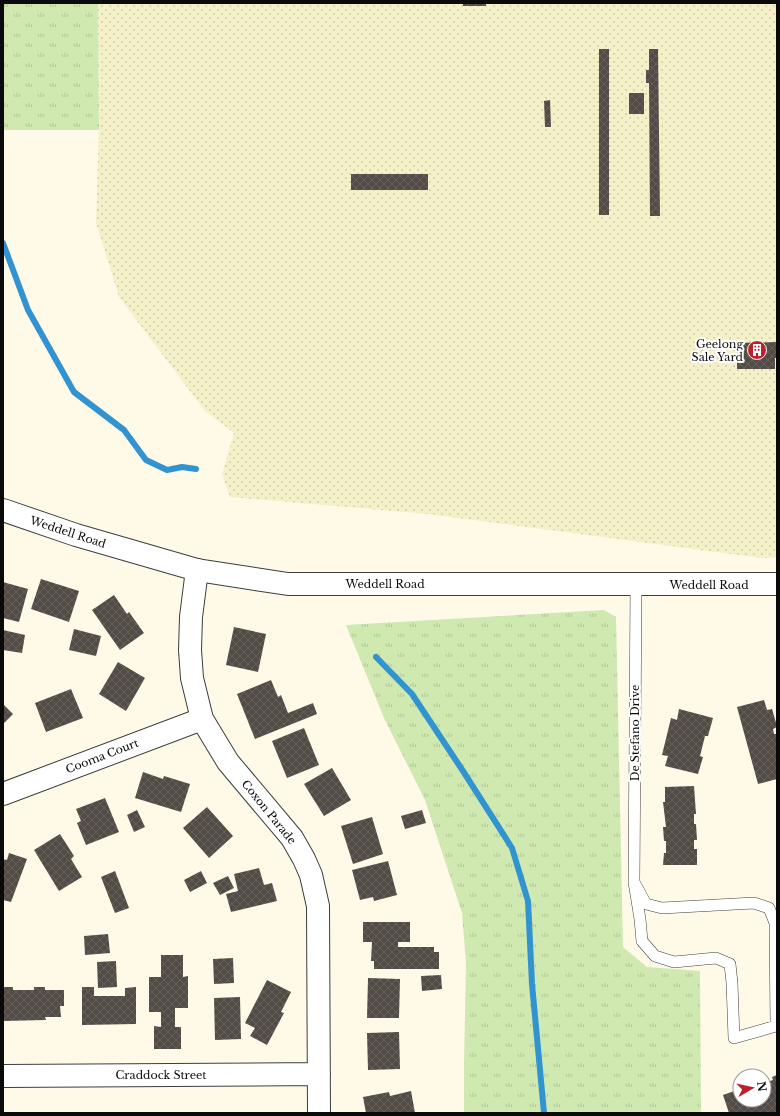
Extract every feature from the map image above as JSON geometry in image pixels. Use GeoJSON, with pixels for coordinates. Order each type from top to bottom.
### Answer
{"type":"FeatureCollection","features":[{"type":"Feature","properties":{"kind":"street","name":"Weddell Road"},"geometry":{"type":"LineString","coordinates":[[3,510],[76,535],[197,570],[288,584],[777,584]]}},
{"type":"Feature","properties":{"kind":"street","name":"Coxon Parade"},"geometry":{"type":"LineString","coordinates":[[197,570],[191,617],[190,650],[192,678],[202,719],[228,762],[292,838],[311,875],[318,906],[319,1113]]}},
{"type":"Feature","properties":{"kind":"street","name":"Cooma Court"},"geometry":{"type":"LineString","coordinates":[[3,794],[202,719]]}},
{"type":"Feature","properties":{"kind":"street","name":"Craddock Street"},"geometry":{"type":"LineString","coordinates":[[3,1076],[319,1074]]}},
{"type":"Feature","properties":{"kind":"lane","name":"De Stefano Drive"},"geometry":{"type":"LineString","coordinates":[[634,882],[646,904],[662,908],[754,903],[768,908],[775,923],[776,1026],[734,1038],[730,964],[716,958],[674,962],[655,956],[642,941],[634,882],[636,585]]}},
{"type":"Feature","properties":{"kind":"shaded area"},"geometry":{"type":"Polygon","coordinates":[[[98,3],[777,3],[777,557],[761,558],[428,514],[230,497],[222,474],[234,433],[205,411],[119,297],[96,223],[99,130],[98,3]]]}},
{"type":"Feature","properties":{"kind":"green space"},"geometry":{"type":"Polygon","coordinates":[[[3,3],[98,3],[99,130],[3,130],[3,3]]]}},
{"type":"Feature","properties":{"kind":"green space"},"geometry":{"type":"Polygon","coordinates":[[[604,610],[616,617],[623,947],[647,967],[700,971],[701,1113],[464,1113],[466,963],[462,913],[425,800],[384,718],[346,625],[604,610]]]}},
{"type":"Feature","properties":{"kind":"building"},"geometry":{"type":"Polygon","coordinates":[[[463,3],[486,3],[486,6],[463,6],[463,3]]]}},
{"type":"Feature","properties":{"kind":"building"},"geometry":{"type":"Polygon","coordinates":[[[599,49],[609,49],[609,215],[599,215],[599,49]]]}},
{"type":"Feature","properties":{"kind":"building"},"geometry":{"type":"Polygon","coordinates":[[[649,49],[658,49],[660,216],[650,216],[649,83],[646,83],[646,70],[649,70],[649,49]]]}},
{"type":"Feature","properties":{"kind":"building"},"geometry":{"type":"Polygon","coordinates":[[[629,93],[644,93],[644,114],[629,114],[629,93]]]}},
{"type":"Feature","properties":{"kind":"building"},"geometry":{"type":"Polygon","coordinates":[[[550,100],[551,127],[545,127],[544,101],[550,100]]]}},
{"type":"Feature","properties":{"kind":"building"},"geometry":{"type":"Polygon","coordinates":[[[351,174],[428,174],[428,190],[351,190],[351,174]]]}},
{"type":"Feature","properties":{"kind":"building","name":"Geelong Sale Yard"},"geometry":{"type":"Polygon","coordinates":[[[777,342],[775,369],[737,369],[737,343],[777,342]]]}},
{"type":"Feature","properties":{"kind":"building"},"geometry":{"type":"Polygon","coordinates":[[[41,579],[79,591],[69,622],[31,609],[41,579]]]}},
{"type":"Feature","properties":{"kind":"building"},"geometry":{"type":"Polygon","coordinates":[[[3,582],[28,589],[19,622],[3,618],[3,582]]]}},
{"type":"Feature","properties":{"kind":"building"},"geometry":{"type":"Polygon","coordinates":[[[114,595],[127,614],[129,612],[144,633],[120,650],[92,610],[114,595]]]}},
{"type":"Feature","properties":{"kind":"building"},"geometry":{"type":"Polygon","coordinates":[[[234,627],[266,634],[258,672],[226,665],[234,627]]]}},
{"type":"Feature","properties":{"kind":"building"},"geometry":{"type":"Polygon","coordinates":[[[74,629],[101,636],[96,656],[69,650],[74,629]]]}},
{"type":"Feature","properties":{"kind":"building"},"geometry":{"type":"Polygon","coordinates":[[[3,630],[25,635],[22,653],[3,650],[3,630]]]}},
{"type":"Feature","properties":{"kind":"building"},"geometry":{"type":"Polygon","coordinates":[[[118,662],[145,678],[126,711],[99,694],[118,662]]]}},
{"type":"Feature","properties":{"kind":"building"},"geometry":{"type":"Polygon","coordinates":[[[271,680],[278,697],[281,695],[288,713],[313,703],[317,714],[255,739],[237,694],[271,680]]]}},
{"type":"Feature","properties":{"kind":"building"},"geometry":{"type":"Polygon","coordinates":[[[71,689],[83,718],[46,732],[35,703],[71,689]]]}},
{"type":"Feature","properties":{"kind":"building"},"geometry":{"type":"Polygon","coordinates":[[[764,700],[767,710],[772,709],[777,726],[773,729],[774,734],[777,734],[777,779],[758,784],[737,707],[764,700]]]}},
{"type":"Feature","properties":{"kind":"building"},"geometry":{"type":"Polygon","coordinates":[[[3,704],[13,714],[3,724],[3,704]]]}},
{"type":"Feature","properties":{"kind":"building"},"geometry":{"type":"Polygon","coordinates":[[[679,709],[713,718],[708,736],[705,736],[700,756],[703,757],[698,774],[665,766],[668,756],[662,755],[671,718],[677,720],[679,709]]]}},
{"type":"Feature","properties":{"kind":"building"},"geometry":{"type":"Polygon","coordinates":[[[304,728],[319,765],[287,778],[272,741],[304,728]]]}},
{"type":"Feature","properties":{"kind":"building"},"geometry":{"type":"Polygon","coordinates":[[[332,768],[351,800],[324,816],[304,784],[332,768]]]}},
{"type":"Feature","properties":{"kind":"building"},"geometry":{"type":"Polygon","coordinates":[[[143,772],[163,779],[164,776],[190,784],[181,812],[135,798],[143,772]]]}},
{"type":"Feature","properties":{"kind":"building"},"geometry":{"type":"Polygon","coordinates":[[[694,786],[696,814],[694,814],[694,824],[696,824],[697,840],[694,840],[694,849],[697,849],[697,865],[663,865],[664,853],[666,853],[666,841],[664,841],[663,827],[666,827],[663,802],[665,802],[665,787],[694,786]]]}},
{"type":"Feature","properties":{"kind":"building"},"geometry":{"type":"Polygon","coordinates":[[[105,798],[119,832],[86,845],[77,823],[81,821],[76,809],[105,798]]]}},
{"type":"Feature","properties":{"kind":"building"},"geometry":{"type":"Polygon","coordinates":[[[207,807],[233,836],[209,858],[183,828],[207,807]]]}},
{"type":"Feature","properties":{"kind":"building"},"geometry":{"type":"Polygon","coordinates":[[[137,810],[145,827],[134,832],[127,815],[137,810]]]}},
{"type":"Feature","properties":{"kind":"building"},"geometry":{"type":"Polygon","coordinates":[[[422,810],[426,823],[405,829],[401,816],[422,810]]]}},
{"type":"Feature","properties":{"kind":"building"},"geometry":{"type":"Polygon","coordinates":[[[372,817],[383,854],[353,864],[341,826],[372,817]]]}},
{"type":"Feature","properties":{"kind":"building"},"geometry":{"type":"Polygon","coordinates":[[[60,834],[74,856],[71,859],[82,877],[59,891],[34,850],[60,834]]]}},
{"type":"Feature","properties":{"kind":"building"},"geometry":{"type":"Polygon","coordinates":[[[9,853],[27,859],[11,902],[3,900],[3,859],[7,860],[9,853]]]}},
{"type":"Feature","properties":{"kind":"building"},"geometry":{"type":"Polygon","coordinates":[[[388,861],[397,895],[374,901],[373,897],[360,900],[352,870],[388,861]]]}},
{"type":"Feature","properties":{"kind":"building"},"geometry":{"type":"Polygon","coordinates":[[[259,868],[264,885],[272,883],[277,901],[231,912],[226,894],[238,891],[234,874],[259,868]]]}},
{"type":"Feature","properties":{"kind":"building"},"geometry":{"type":"Polygon","coordinates":[[[115,871],[129,908],[115,913],[101,877],[115,871]]]}},
{"type":"Feature","properties":{"kind":"building"},"geometry":{"type":"Polygon","coordinates":[[[201,871],[207,883],[190,892],[184,880],[201,871]]]}},
{"type":"Feature","properties":{"kind":"building"},"geometry":{"type":"Polygon","coordinates":[[[228,876],[234,888],[220,895],[213,883],[228,876]]]}},
{"type":"Feature","properties":{"kind":"building"},"geometry":{"type":"Polygon","coordinates":[[[363,922],[410,922],[410,942],[398,942],[398,947],[434,947],[434,952],[439,952],[439,969],[374,969],[374,961],[371,961],[372,942],[363,942],[363,922]]]}},
{"type":"Feature","properties":{"kind":"building"},"geometry":{"type":"Polygon","coordinates":[[[108,934],[110,953],[85,955],[84,936],[108,934]]]}},
{"type":"Feature","properties":{"kind":"building"},"geometry":{"type":"Polygon","coordinates":[[[161,955],[183,955],[183,977],[188,976],[188,1008],[175,1008],[175,1027],[181,1027],[181,1049],[154,1049],[154,1026],[161,1027],[161,1012],[149,1012],[149,977],[161,977],[161,955]]]}},
{"type":"Feature","properties":{"kind":"building"},"geometry":{"type":"Polygon","coordinates":[[[233,958],[234,983],[214,984],[213,959],[233,958]]]}},
{"type":"Feature","properties":{"kind":"building"},"geometry":{"type":"Polygon","coordinates":[[[116,961],[117,987],[98,988],[97,962],[116,961]]]}},
{"type":"Feature","properties":{"kind":"building"},"geometry":{"type":"Polygon","coordinates":[[[441,975],[442,989],[422,991],[421,976],[441,975]]]}},
{"type":"Feature","properties":{"kind":"building"},"geometry":{"type":"Polygon","coordinates":[[[368,978],[400,979],[399,1018],[367,1018],[368,978]]]}},
{"type":"Feature","properties":{"kind":"building"},"geometry":{"type":"Polygon","coordinates":[[[267,980],[291,992],[281,1012],[284,1013],[267,1045],[250,1036],[255,1028],[245,1023],[267,980]]]}},
{"type":"Feature","properties":{"kind":"building"},"geometry":{"type":"Polygon","coordinates":[[[4,987],[13,987],[13,990],[34,990],[34,987],[45,987],[45,990],[64,990],[64,1006],[60,1006],[61,1017],[45,1017],[46,1020],[3,1021],[4,987]]]}},
{"type":"Feature","properties":{"kind":"building"},"geometry":{"type":"Polygon","coordinates":[[[82,987],[94,987],[94,996],[125,996],[125,988],[136,987],[136,1024],[82,1025],[82,987]]]}},
{"type":"Feature","properties":{"kind":"building"},"geometry":{"type":"Polygon","coordinates":[[[240,997],[241,1039],[215,1040],[214,998],[240,997]]]}},
{"type":"Feature","properties":{"kind":"building"},"geometry":{"type":"Polygon","coordinates":[[[399,1032],[400,1069],[368,1070],[367,1033],[399,1032]]]}},
{"type":"Feature","properties":{"kind":"building"},"geometry":{"type":"Polygon","coordinates":[[[777,1075],[777,1113],[729,1113],[723,1095],[732,1092],[732,1108],[772,1108],[772,1077],[777,1075]]]}},
{"type":"Feature","properties":{"kind":"building"},"geometry":{"type":"Polygon","coordinates":[[[411,1091],[415,1113],[366,1113],[363,1097],[389,1092],[390,1096],[411,1091]]]}},
{"type":"Feature","properties":{"kind":"waterway"},"geometry":{"type":"LineString","coordinates":[[3,243],[28,310],[74,392],[124,430],[146,460],[167,470],[182,467],[196,469]]}},
{"type":"Feature","properties":{"kind":"waterway"},"geometry":{"type":"LineString","coordinates":[[376,657],[412,694],[512,848],[528,901],[532,984],[544,1113]]}},
{"type":"Feature","properties":{"kind":"place","name":"Geelong Sale Yard"},"geometry":{"type":"Point","coordinates":[757,350]}}]}
